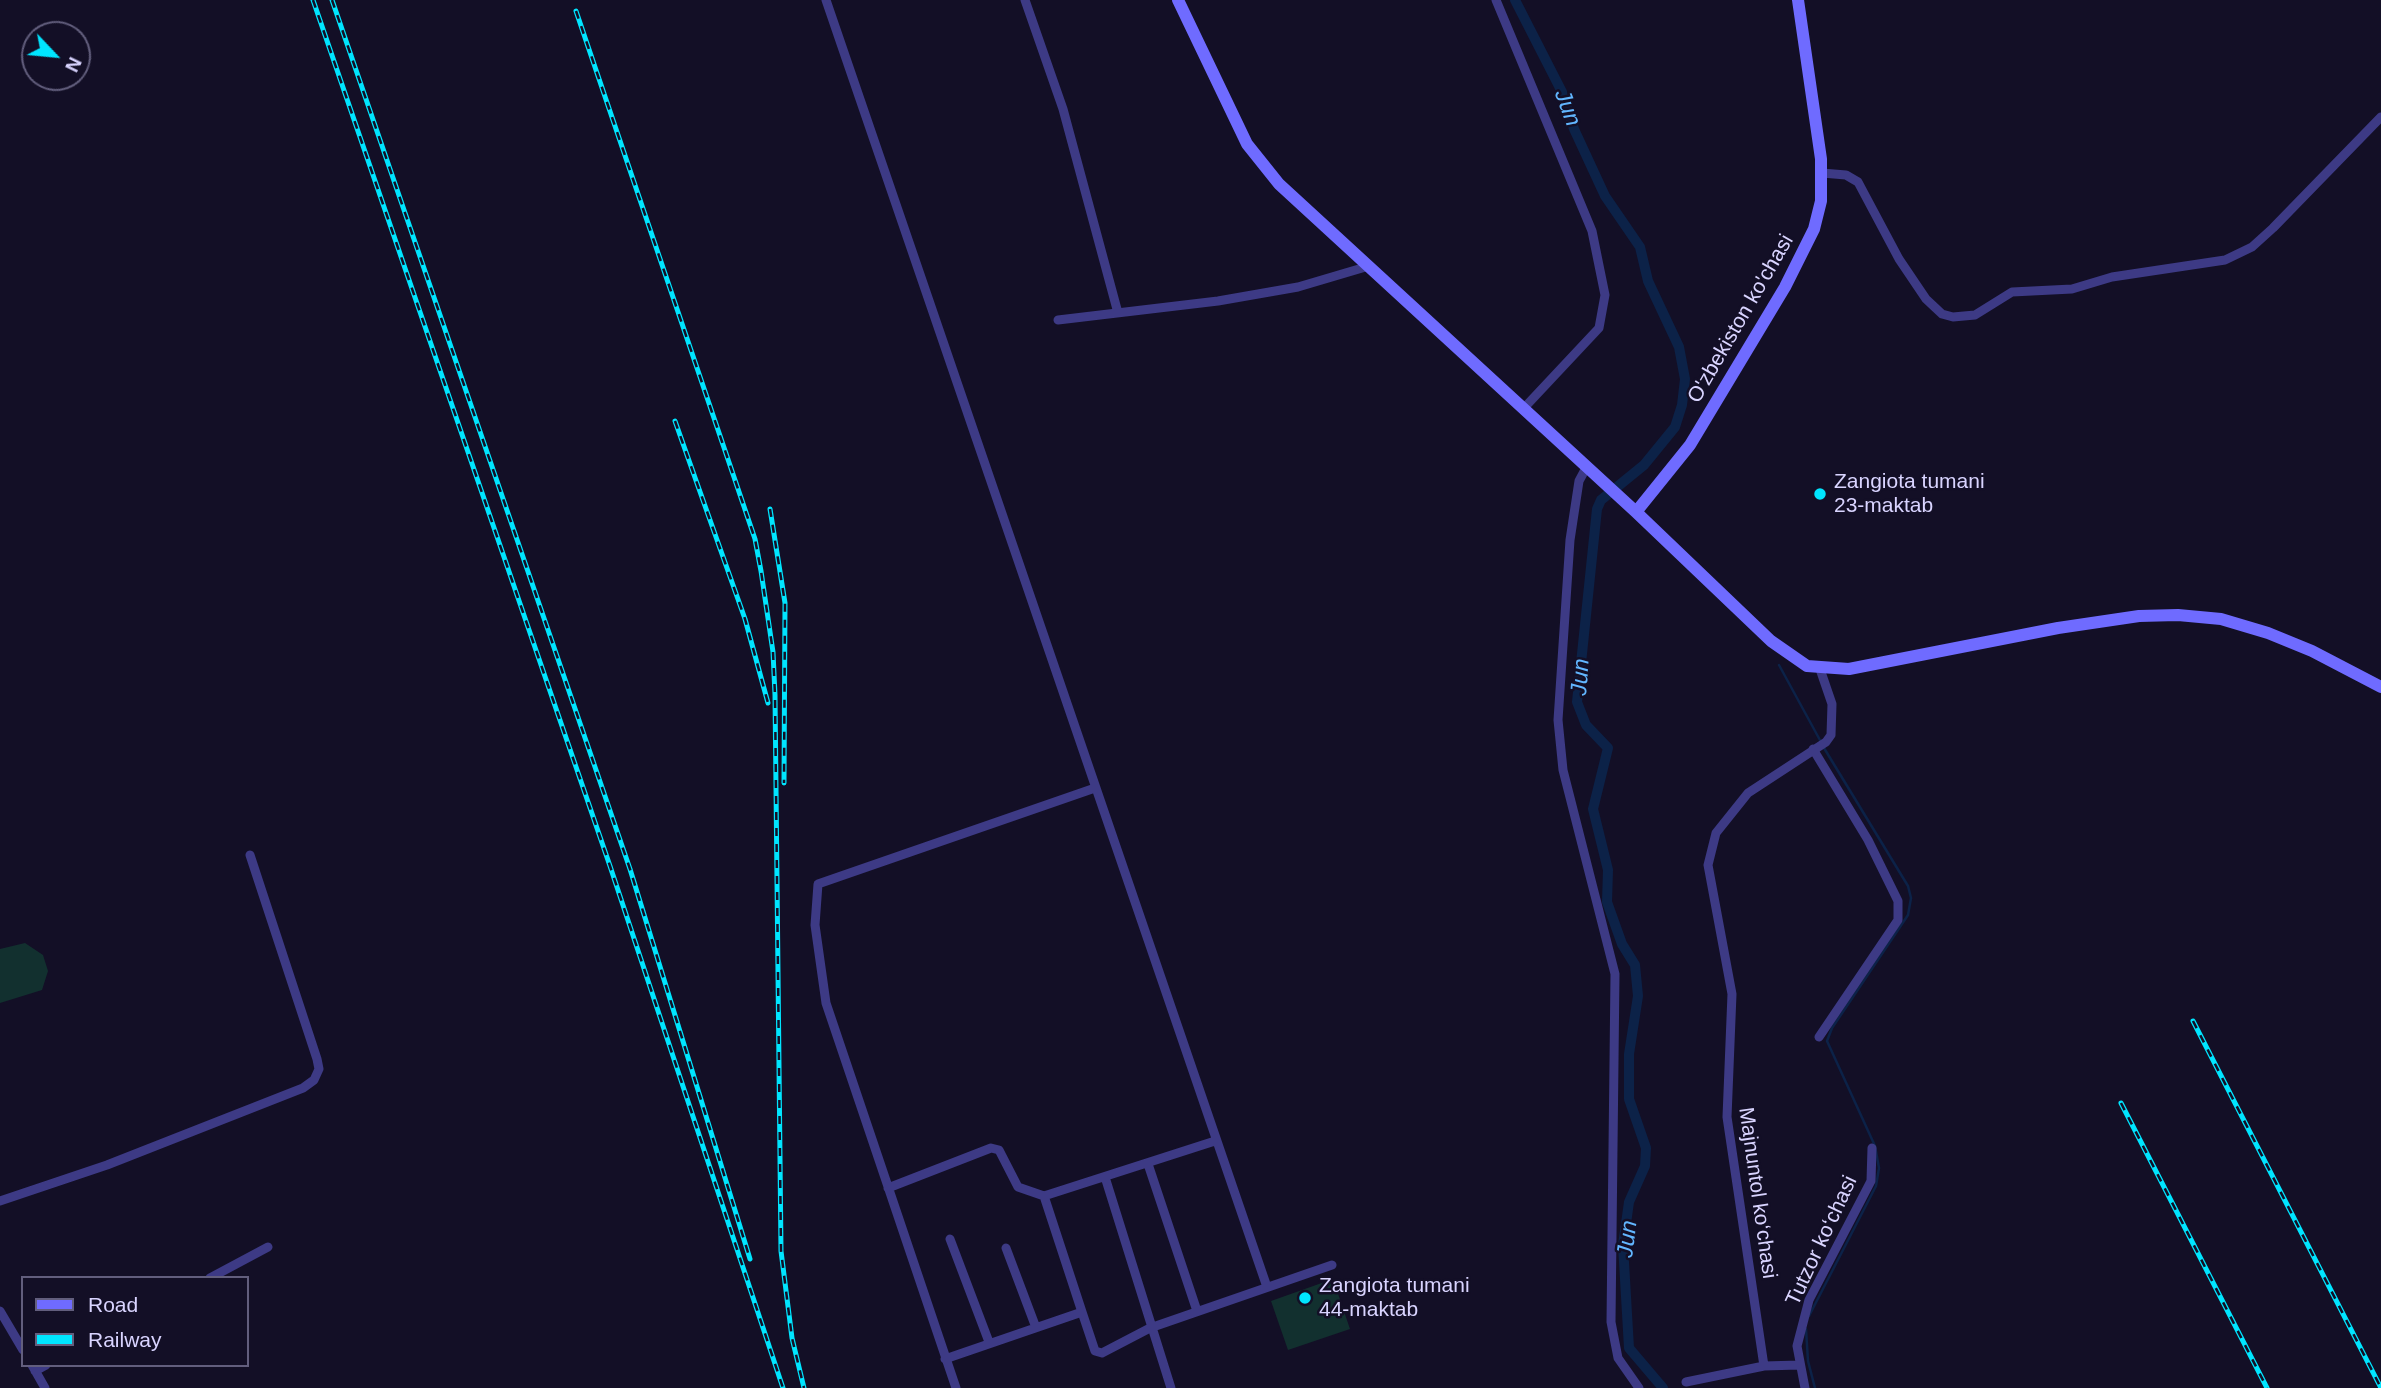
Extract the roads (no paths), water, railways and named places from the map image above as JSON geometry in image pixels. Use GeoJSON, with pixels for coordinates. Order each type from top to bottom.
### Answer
{"type":"FeatureCollection","features":[{"type":"Feature","properties":{"kind":"main road"},"geometry":{"type":"LineString","coordinates":[[1178,0],[1247,144],[1279,184],[1636,512],[1771,641],[1807,666],[1849,669],[2058,628],[2139,616],[2178,615],[2221,619],[2268,633],[2381,687]]}},
{"type":"Feature","properties":{"kind":"main road","name":"O'zbekiston ko'chasi"},"geometry":{"type":"LineString","coordinates":[[1636,512],[1689,445],[1807,247],[1821,201],[1822,173],[1798,0]]}},
{"type":"Feature","properties":{"kind":"street"},"geometry":{"type":"LineString","coordinates":[[825,0],[972,422],[1214,1141],[1267,1287]]}},
{"type":"Feature","properties":{"kind":"street"},"geometry":{"type":"LineString","coordinates":[[1025,0],[1063,109],[1118,313]]}},
{"type":"Feature","properties":{"kind":"street"},"geometry":{"type":"LineString","coordinates":[[1496,0],[1592,231],[1605,295],[1599,328],[1524,408]]}},
{"type":"Feature","properties":{"kind":"street"},"geometry":{"type":"LineString","coordinates":[[1822,173],[1846,175],[1858,182],[1899,258],[1926,299],[1942,314],[1953,317],[1975,315],[2012,292],[2073,289],[2112,277],[2225,260],[2252,247],[2381,117]]}},
{"type":"Feature","properties":{"kind":"street"},"geometry":{"type":"LineString","coordinates":[[1058,320],[1298,287],[1369,266]]}},
{"type":"Feature","properties":{"kind":"street"},"geometry":{"type":"LineString","coordinates":[[1586,468],[1578,481],[1570,540],[1558,720],[1563,770],[1615,974],[1611,1322],[1618,1358],[1639,1388]]}},
{"type":"Feature","properties":{"kind":"street"},"geometry":{"type":"LineString","coordinates":[[1819,1037],[1898,920],[1898,901],[1819,746],[1831,735],[1832,704],[1820,669]]}},
{"type":"Feature","properties":{"kind":"street","name":"Majnuntol ko‘chasi"},"geometry":{"type":"LineString","coordinates":[[1764,1366],[1727,1117],[1732,994],[1708,865],[1716,833],[1748,793],[1819,746]]}},
{"type":"Feature","properties":{"kind":"street"},"geometry":{"type":"LineString","coordinates":[[956,1388],[826,1003],[815,925],[818,884],[1095,788]]}},
{"type":"Feature","properties":{"kind":"street"},"geometry":{"type":"LineString","coordinates":[[0,1201],[107,1165],[303,1088],[314,1080],[319,1069],[317,1059],[250,855]]}},
{"type":"Feature","properties":{"kind":"street"},"geometry":{"type":"LineString","coordinates":[[888,1188],[991,1148],[999,1150],[1018,1187],[1044,1196],[1214,1141]]}},
{"type":"Feature","properties":{"kind":"street","name":"Tutzor ko‘chasi"},"geometry":{"type":"LineString","coordinates":[[1805,1388],[1797,1346],[1809,1300],[1871,1181],[1872,1148]]}},
{"type":"Feature","properties":{"kind":"street"},"geometry":{"type":"LineString","coordinates":[[1148,1164],[1197,1311]]}},
{"type":"Feature","properties":{"kind":"street"},"geometry":{"type":"LineString","coordinates":[[1105,1177],[1150,1328],[1171,1388]]}},
{"type":"Feature","properties":{"kind":"street"},"geometry":{"type":"LineString","coordinates":[[1044,1196],[1098,1353],[1150,1328],[1332,1265]]}},
{"type":"Feature","properties":{"kind":"street"},"geometry":{"type":"LineString","coordinates":[[950,1239],[989,1342]]}},
{"type":"Feature","properties":{"kind":"street"},"geometry":{"type":"LineString","coordinates":[[214,1276],[268,1247]]}},
{"type":"Feature","properties":{"kind":"street"},"geometry":{"type":"LineString","coordinates":[[1006,1248],[1035,1325]]}},
{"type":"Feature","properties":{"kind":"street"},"geometry":{"type":"LineString","coordinates":[[0,1311],[21,1347]]}},
{"type":"Feature","properties":{"kind":"street"},"geometry":{"type":"LineString","coordinates":[[945,1359],[1035,1325],[1082,1311]]}},
{"type":"Feature","properties":{"kind":"street"},"geometry":{"type":"LineString","coordinates":[[1686,1382],[1764,1366],[1799,1365]]}},
{"type":"Feature","properties":{"kind":"street"},"geometry":{"type":"LineString","coordinates":[[33,1368],[45,1388]]}},
{"type":"Feature","properties":{"kind":"waterway","name":"Jun"},"geometry":{"type":"LineString","coordinates":[[1515,0],[1562,92],[1574,129],[1605,196],[1640,247],[1648,281],[1679,347],[1685,379],[1682,405],[1675,427],[1644,465],[1601,500],[1597,509],[1577,702],[1586,725],[1608,748],[1593,809],[1608,870],[1607,902],[1622,944],[1635,965],[1638,996],[1629,1054],[1629,1099],[1646,1148],[1645,1166],[1629,1202],[1623,1245],[1629,1348],[1663,1388]]}},
{"type":"Feature","properties":{"kind":"waterway"},"geometry":{"type":"LineString","coordinates":[[1779,665],[1821,742]]}},
{"type":"Feature","properties":{"kind":"waterway"},"geometry":{"type":"LineString","coordinates":[[1809,1316],[1876,1186],[1879,1168],[1875,1146],[1827,1041],[1832,1028],[1908,915],[1911,898],[1908,886],[1824,748]]}},
{"type":"Feature","properties":{"kind":"waterway"},"geometry":{"type":"LineString","coordinates":[[1806,1329],[1808,1361],[1815,1388]]}},
{"type":"Feature","properties":{"kind":"railway"},"geometry":{"type":"LineString","coordinates":[[313,0],[610,866],[783,1388]]}},
{"type":"Feature","properties":{"kind":"railway"},"geometry":{"type":"LineString","coordinates":[[332,0],[630,869],[750,1259]]}},
{"type":"Feature","properties":{"kind":"railway"},"geometry":{"type":"LineString","coordinates":[[576,11],[755,539],[761,571],[773,652],[775,695],[781,1251],[792,1338],[804,1388]]}},
{"type":"Feature","properties":{"kind":"railway"},"geometry":{"type":"LineString","coordinates":[[675,421],[745,619],[768,703]]}},
{"type":"Feature","properties":{"kind":"railway"},"geometry":{"type":"LineString","coordinates":[[770,509],[785,603],[784,783]]}},
{"type":"Feature","properties":{"kind":"railway"},"geometry":{"type":"LineString","coordinates":[[2193,1021],[2381,1388]]}},
{"type":"Feature","properties":{"kind":"railway"},"geometry":{"type":"LineString","coordinates":[[2121,1103],[2267,1388]]}},
{"type":"Feature","properties":{"kind":"place","name":"Zangiota tumani 23-maktab"},"geometry":{"type":"Point","coordinates":[1820,494]}},
{"type":"Feature","properties":{"kind":"place","name":"Zangiota tumani 44-maktab"},"geometry":{"type":"Point","coordinates":[1305,1298]}}]}
